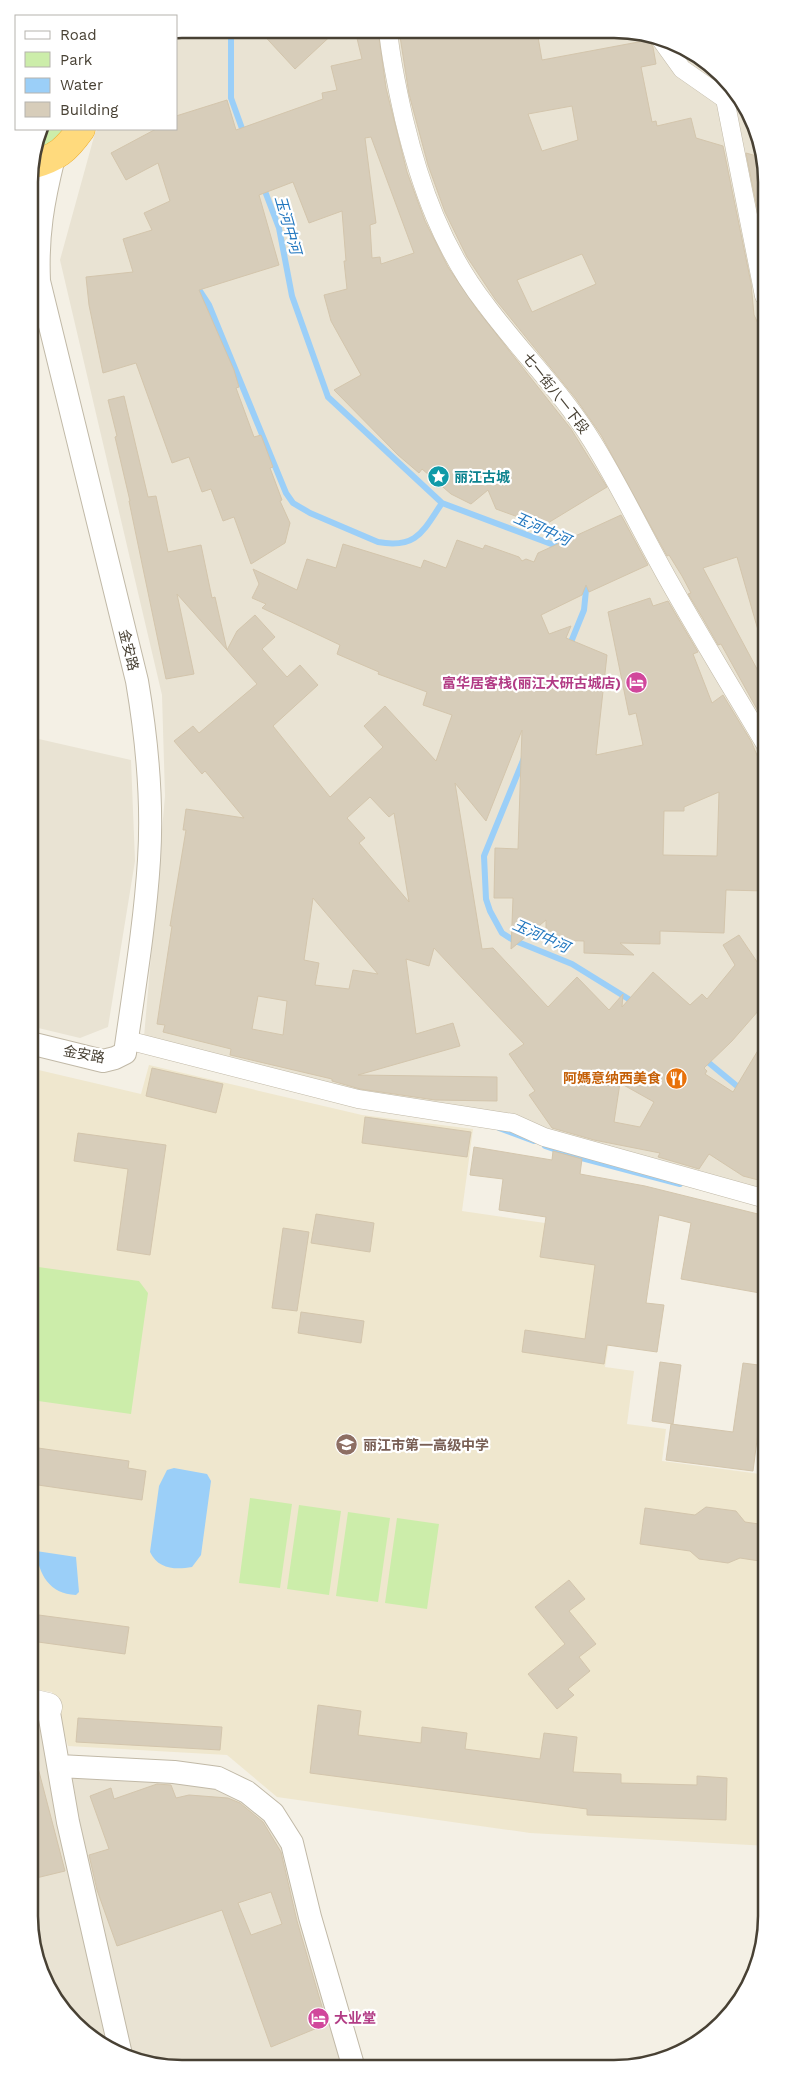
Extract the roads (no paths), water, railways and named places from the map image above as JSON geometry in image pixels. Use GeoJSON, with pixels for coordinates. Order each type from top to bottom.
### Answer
{"type":"FeatureCollection","features":[{"type":"Feature","properties":{"kind":"highway"},"geometry":{"type":"LineString","coordinates":[[42,161],[66,149],[80,130]]}},
{"type":"Feature","properties":{"kind":"street","name":"七一街八一下段"},"geometry":{"type":"LineString","coordinates":[[389,38],[391,64],[411,149],[422,185],[442,235],[459,267],[486,305],[592,440],[670,583],[758,732]]}},
{"type":"Feature","properties":{"kind":"street"},"geometry":{"type":"LineString","coordinates":[[666,47],[682,70],[725,99],[758,266]]}},
{"type":"Feature","properties":{"kind":"street","name":"金安路"},"geometry":{"type":"LineString","coordinates":[[38,1045],[103,1060],[115,1058],[125,1053],[149,860],[150,819],[147,746],[137,681],[40,281],[42,161]]}},
{"type":"Feature","properties":{"kind":"street"},"geometry":{"type":"LineString","coordinates":[[127,1040],[358,1099],[513,1123],[544,1137],[758,1196]]}},
{"type":"Feature","properties":{"kind":"street"},"geometry":{"type":"LineString","coordinates":[[40,1705],[58,1766],[68,1822],[118,2045]]}},
{"type":"Feature","properties":{"kind":"street"},"geometry":{"type":"LineString","coordinates":[[58,1766],[174,1772],[218,1778],[247,1792],[273,1813],[292,1843],[310,1917],[352,2060]]}},
{"type":"Feature","properties":{"kind":"water"},"geometry":{"type":"Polygon","coordinates":[[[174,1468],[207,1474],[211,1481],[201,1555],[192,1567],[173,1568],[162,1565],[153,1558],[150,1552],[159,1486],[167,1470],[174,1468]]]}},
{"type":"Feature","properties":{"kind":"water"},"geometry":{"type":"Polygon","coordinates":[[[38,1551],[76,1557],[79,1592],[76,1595],[67,1594],[52,1587],[43,1575],[38,1551]]]}},
{"type":"Feature","properties":{"kind":"waterway","name":"玉河中河"},"geometry":{"type":"LineString","coordinates":[[231,38],[231,98],[244,134]]}},
{"type":"Feature","properties":{"kind":"waterway","name":"玉河中河"},"geometry":{"type":"LineString","coordinates":[[263,186],[279,228],[292,296],[328,397],[442,503],[562,548]]}},
{"type":"Feature","properties":{"kind":"waterway"},"geometry":{"type":"LineString","coordinates":[[196,285],[209,305],[286,493],[293,503],[310,513],[378,542],[391,543],[402,543],[418,536],[442,503]]}},
{"type":"Feature","properties":{"kind":"waterway","name":"玉河中河"},"geometry":{"type":"LineString","coordinates":[[569,647],[584,610],[587,580]]}},
{"type":"Feature","properties":{"kind":"waterway","name":"玉河中河"},"geometry":{"type":"LineString","coordinates":[[524,758],[484,856],[486,899],[490,911],[502,933],[513,940],[572,964],[635,1003]]}},
{"type":"Feature","properties":{"kind":"waterway","name":"玉河中河"},"geometry":{"type":"LineString","coordinates":[[703,1058],[743,1091]]}},
{"type":"Feature","properties":{"kind":"waterway"},"geometry":{"type":"LineString","coordinates":[[499,1128],[534,1141]]}},
{"type":"Feature","properties":{"kind":"waterway"},"geometry":{"type":"LineString","coordinates":[[545,1146],[574,1156],[680,1184]]}},
{"type":"Feature","properties":{"kind":"place","name":"丽江古城"},"geometry":{"type":"Point","coordinates":[438,477]}},
{"type":"Feature","properties":{"kind":"place","name":"富华居客栈(丽江大研古城店)"},"geometry":{"type":"Point","coordinates":[637,683]}},
{"type":"Feature","properties":{"kind":"place","name":"阿媽意纳西美食"},"geometry":{"type":"Point","coordinates":[677,1078]}},
{"type":"Feature","properties":{"kind":"place","name":"丽江市第一高级中学"},"geometry":{"type":"Point","coordinates":[347,1445]}},
{"type":"Feature","properties":{"kind":"place","name":"大业堂"},"geometry":{"type":"Point","coordinates":[318,2018]}}]}
